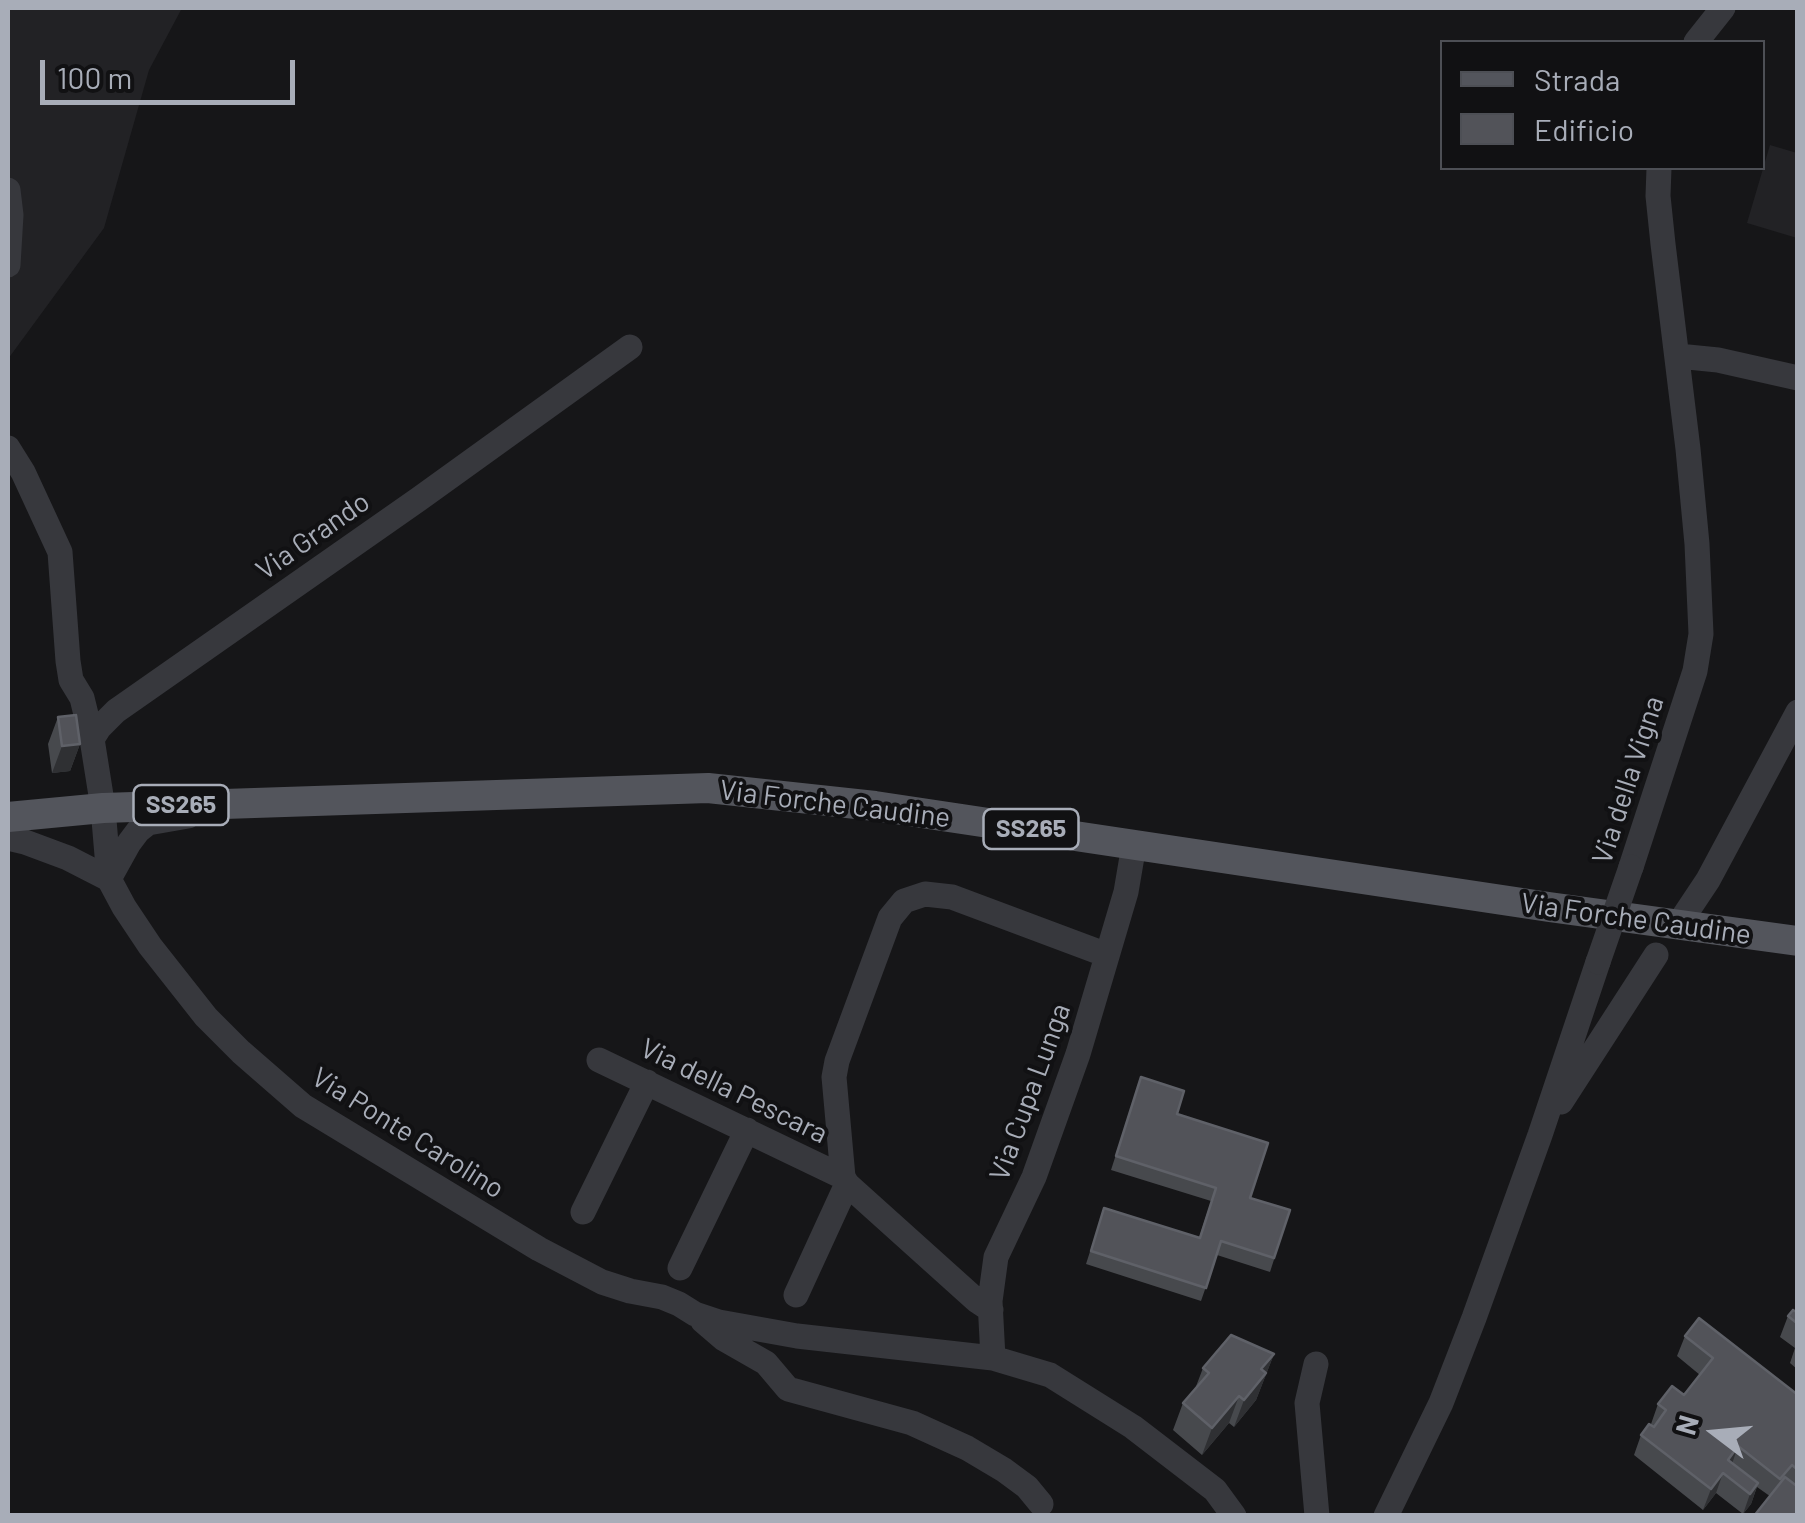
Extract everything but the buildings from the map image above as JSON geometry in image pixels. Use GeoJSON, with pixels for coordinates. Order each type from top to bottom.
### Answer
{"type":"FeatureCollection","features":[{"type":"Feature","properties":{"kind":"main road","name":"Via Forche Caudine"},"geometry":{"type":"LineString","coordinates":[[12,835],[103,808],[708,788],[875,806],[1798,941]]}},
{"type":"Feature","properties":{"kind":"street"},"geometry":{"type":"LineString","coordinates":[[1698,40],[1723,8]]}},
{"type":"Feature","properties":{"kind":"street","name":"Via della Vigna"},"geometry":{"type":"LineString","coordinates":[[1386,1516],[1440,1403],[1474,1318],[1631,868],[1699,651],[1701,611],[1658,170]]}},
{"type":"Feature","properties":{"kind":"street"},"geometry":{"type":"LineString","coordinates":[[8,190],[8,265]]}},
{"type":"Feature","properties":{"kind":"street","name":"Via Grando"},"geometry":{"type":"LineString","coordinates":[[92,739],[116,711],[630,347]]}},
{"type":"Feature","properties":{"kind":"street"},"geometry":{"type":"LineString","coordinates":[[1678,356],[1718,360],[1798,378]]}},
{"type":"Feature","properties":{"kind":"street"},"geometry":{"type":"LineString","coordinates":[[8,448],[60,552],[72,680],[82,698],[92,739],[103,808]]}},
{"type":"Feature","properties":{"kind":"street"},"geometry":{"type":"LineString","coordinates":[[1678,925],[1708,880],[1798,712]]}},
{"type":"Feature","properties":{"kind":"street"},"geometry":{"type":"LineString","coordinates":[[12,835],[109,879],[128,843],[148,823],[259,802]]}},
{"type":"Feature","properties":{"kind":"street","name":"Via Ponte Carolino"},"geometry":{"type":"LineString","coordinates":[[103,808],[109,879],[124,908],[206,1017],[303,1106],[539,1250],[602,1282],[679,1304],[724,1339],[766,1363],[788,1389],[912,1422],[1004,1470],[1027,1486],[1041,1504]]}},
{"type":"Feature","properties":{"kind":"street","name":"Via Cupa Lunga"},"geometry":{"type":"LineString","coordinates":[[994,1358],[991,1310],[996,1257],[1040,1160],[1078,1054],[1126,892],[1134,845]]}},
{"type":"Feature","properties":{"kind":"street","name":"Via della Pescara"},"geometry":{"type":"LineString","coordinates":[[845,1180],[834,1077],[837,1061],[890,918],[904,901],[925,894],[952,897],[1108,956]]}},
{"type":"Feature","properties":{"kind":"street","name":"Via della Vigna"},"geometry":{"type":"LineString","coordinates":[[1540,1134],[1656,956]]}},
{"type":"Feature","properties":{"kind":"street","name":"Via della Pescara"},"geometry":{"type":"LineString","coordinates":[[600,1060],[845,1180],[991,1310]]}},
{"type":"Feature","properties":{"kind":"street"},"geometry":{"type":"LineString","coordinates":[[583,1212],[646,1082]]}},
{"type":"Feature","properties":{"kind":"street"},"geometry":{"type":"LineString","coordinates":[[680,1268],[747,1130]]}},
{"type":"Feature","properties":{"kind":"street"},"geometry":{"type":"LineString","coordinates":[[796,1295],[845,1180]]}},
{"type":"Feature","properties":{"kind":"street","name":"Via Ponte Carolino"},"geometry":{"type":"LineString","coordinates":[[695,1314],[798,1336],[994,1358],[1050,1375],[1133,1427],[1214,1490],[1234,1516]]}},
{"type":"Feature","properties":{"kind":"street"},"geometry":{"type":"LineString","coordinates":[[1316,1364],[1307,1403],[1316,1516]]}},
{"type":"Feature","properties":{"kind":"shaded area"},"geometry":{"type":"Polygon","coordinates":[[[8,8],[182,8],[149,70],[104,228],[8,359],[8,8]]]}},
{"type":"Feature","properties":{"kind":"shaded area"},"geometry":{"type":"Polygon","coordinates":[[[1770,145],[1797,153],[1797,238],[1747,223],[1770,145]]]}}]}
